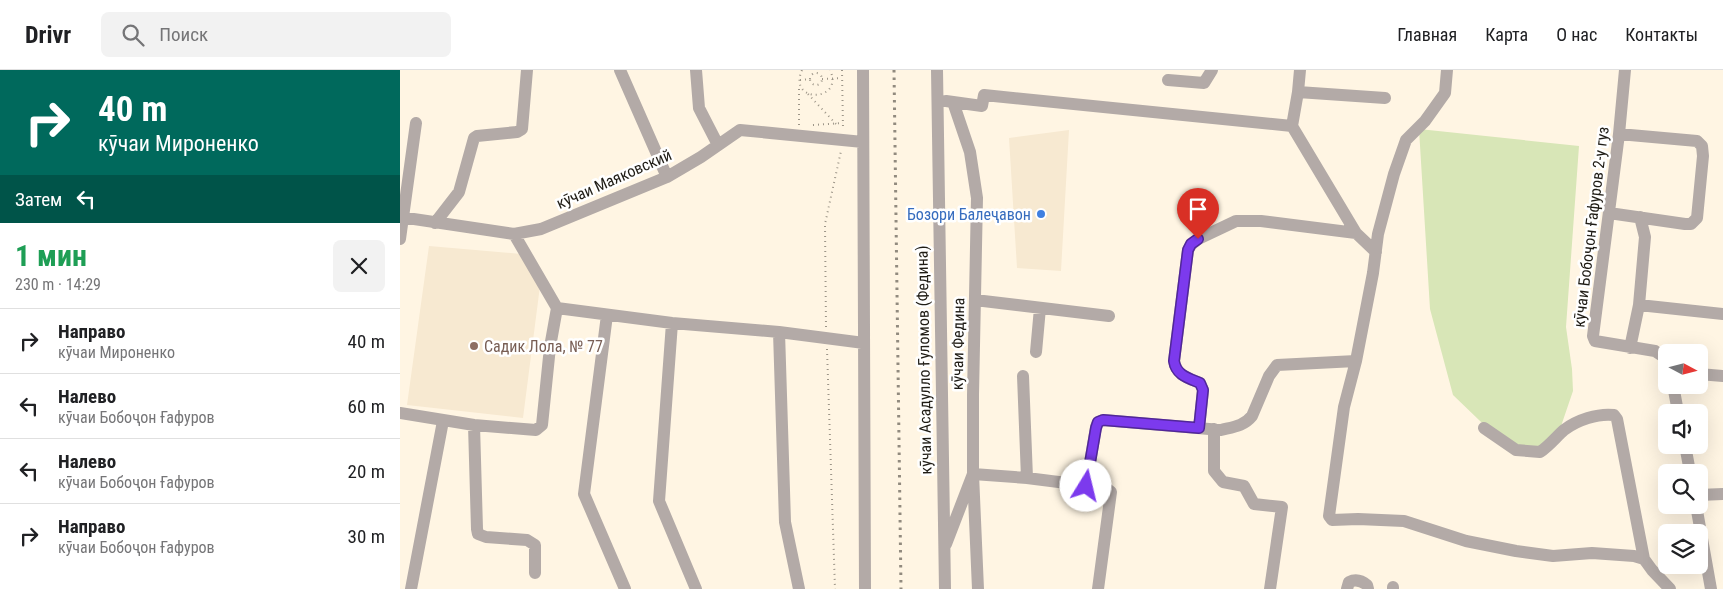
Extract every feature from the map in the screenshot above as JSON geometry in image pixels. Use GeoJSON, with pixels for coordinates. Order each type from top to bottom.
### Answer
{"type":"FeatureCollection","features":[{"type":"Feature","properties":{"kind":"street"},"geometry":{"type":"LineString","coordinates":[[435,223],[460,192],[474,138],[477,136],[517,132],[522,129],[527,70]]}},
{"type":"Feature","properties":{"kind":"street"},"geometry":{"type":"LineString","coordinates":[[620,70],[667,177]]}},
{"type":"Feature","properties":{"kind":"street"},"geometry":{"type":"LineString","coordinates":[[696,70],[700,108],[718,145]]}},
{"type":"Feature","properties":{"kind":"street"},"geometry":{"type":"LineString","coordinates":[[863,70],[865,589]]}},
{"type":"Feature","properties":{"kind":"street","name":"кӯчаи Асадулло Ғуломов (Федина)"},"geometry":{"type":"LineString","coordinates":[[937,70],[945,589]]}},
{"type":"Feature","properties":{"kind":"street"},"geometry":{"type":"LineString","coordinates":[[1168,80],[1204,82],[1212,70]]}},
{"type":"Feature","properties":{"kind":"street"},"geometry":{"type":"LineString","coordinates":[[1300,70],[1292,126],[1356,233],[1376,252]]}},
{"type":"Feature","properties":{"kind":"street"},"geometry":{"type":"LineString","coordinates":[[1447,70],[1445,92],[1425,121],[1406,140],[1394,174],[1378,234],[1356,361],[1344,407],[1328,516],[1332,520],[1358,518],[1404,521],[1466,540],[1516,551],[1552,556],[1592,553],[1644,558]]}},
{"type":"Feature","properties":{"kind":"street","name":"кӯчаи Бобоҷон Ғафуров 2-у гуз"},"geometry":{"type":"LineString","coordinates":[[1625,70],[1619,134],[1593,336],[1595,341],[1658,353]]}},
{"type":"Feature","properties":{"kind":"street"},"geometry":{"type":"LineString","coordinates":[[1298,92],[1385,98]]}},
{"type":"Feature","properties":{"kind":"street"},"geometry":{"type":"LineString","coordinates":[[936,100],[982,106],[984,96],[1292,126]]}},
{"type":"Feature","properties":{"kind":"street","name":"кӯчаи Федина"},"geometry":{"type":"LineString","coordinates":[[953,102],[970,152],[977,198],[973,474],[978,589]]}},
{"type":"Feature","properties":{"kind":"street"},"geometry":{"type":"LineString","coordinates":[[400,239],[416,123]]}},
{"type":"Feature","properties":{"kind":"street","name":"кӯчаи Маяковский"},"geometry":{"type":"LineString","coordinates":[[402,217],[514,234],[541,229],[667,177],[740,130],[863,142]]}},
{"type":"Feature","properties":{"kind":"street"},"geometry":{"type":"LineString","coordinates":[[1609,213],[1686,224],[1691,224],[1696,218],[1703,156],[1702,146],[1697,141],[1619,134]]}},
{"type":"Feature","properties":{"kind":"street"},"geometry":{"type":"LineString","coordinates":[[1630,348],[1639,305],[1645,237],[1640,217]]}},
{"type":"Feature","properties":{"kind":"street"},"geometry":{"type":"LineString","coordinates":[[1199,428],[1203,390],[1200,383],[1181,375],[1175,368],[1174,361],[1188,250],[1191,244],[1236,222],[1261,221],[1356,233]]}},
{"type":"Feature","properties":{"kind":"street"},"geometry":{"type":"LineString","coordinates":[[400,413],[474,425],[536,430],[542,425],[550,347],[557,308],[514,234]]}},
{"type":"Feature","properties":{"kind":"street"},"geometry":{"type":"LineString","coordinates":[[975,300],[1109,316]]}},
{"type":"Feature","properties":{"kind":"street"},"geometry":{"type":"LineString","coordinates":[[1639,305],[1723,314]]}},
{"type":"Feature","properties":{"kind":"street"},"geometry":{"type":"LineString","coordinates":[[557,308],[672,323],[779,332],[864,343]]}},
{"type":"Feature","properties":{"kind":"street"},"geometry":{"type":"LineString","coordinates":[[1036,352],[1040,308]]}},
{"type":"Feature","properties":{"kind":"street"},"geometry":{"type":"LineString","coordinates":[[607,315],[584,494],[625,589]]}},
{"type":"Feature","properties":{"kind":"street"},"geometry":{"type":"LineString","coordinates":[[672,323],[658,501],[696,589]]}},
{"type":"Feature","properties":{"kind":"street"},"geometry":{"type":"LineString","coordinates":[[779,332],[785,522],[799,589]]}},
{"type":"Feature","properties":{"kind":"street"},"geometry":{"type":"LineString","coordinates":[[1086,486],[1098,422],[1103,420],[1218,429],[1240,426],[1252,416],[1269,376],[1277,365],[1356,361]]}},
{"type":"Feature","properties":{"kind":"street"},"geometry":{"type":"LineString","coordinates":[[1708,375],[1723,376]]}},
{"type":"Feature","properties":{"kind":"street"},"geometry":{"type":"LineString","coordinates":[[1023,376],[1027,478]]}},
{"type":"Feature","properties":{"kind":"street"},"geometry":{"type":"LineString","coordinates":[[1484,428],[1516,450],[1540,452],[1567,428],[1583,420],[1608,414],[1614,415],[1617,419],[1644,558],[1652,570],[1670,589]]}},
{"type":"Feature","properties":{"kind":"street"},"geometry":{"type":"LineString","coordinates":[[411,589],[443,421]]}},
{"type":"Feature","properties":{"kind":"street"},"geometry":{"type":"LineString","coordinates":[[474,425],[478,534],[486,537],[532,542],[535,545],[535,573]]}},
{"type":"Feature","properties":{"kind":"street"},"geometry":{"type":"LineString","coordinates":[[1218,429],[1214,471],[1223,482],[1244,486],[1254,504],[1282,507],[1270,589]]}},
{"type":"Feature","properties":{"kind":"street"},"geometry":{"type":"LineString","coordinates":[[944,550],[973,474],[1027,478],[1106,488],[1111,492],[1098,589]]}},
{"type":"Feature","properties":{"kind":"street"},"geometry":{"type":"LineString","coordinates":[[1708,494],[1723,494]]}},
{"type":"Feature","properties":{"kind":"street"},"geometry":{"type":"LineString","coordinates":[[1698,514],[1711,589]]}},
{"type":"Feature","properties":{"kind":"street"},"geometry":{"type":"LineString","coordinates":[[1347,589],[1349,582],[1353,580],[1362,581],[1367,585],[1368,589]]}},
{"type":"Feature","properties":{"kind":"path"},"geometry":{"type":"LineString","coordinates":[[799,136],[799,80],[801,70]]}},
{"type":"Feature","properties":{"kind":"path"},"geometry":{"type":"LineString","coordinates":[[807,93],[822,94],[830,88],[832,78],[830,70]]}},
{"type":"Feature","properties":{"kind":"path"},"geometry":{"type":"LineString","coordinates":[[810,79],[810,76],[815,73],[822,79]]}},
{"type":"Feature","properties":{"kind":"path"},"geometry":{"type":"LineString","coordinates":[[822,79],[842,78]]}},
{"type":"Feature","properties":{"kind":"path"},"geometry":{"type":"LineString","coordinates":[[799,80],[810,79]]}},
{"type":"Feature","properties":{"kind":"path"},"geometry":{"type":"LineString","coordinates":[[810,79],[816,85],[822,79]]}},
{"type":"Feature","properties":{"kind":"path"},"geometry":{"type":"LineString","coordinates":[[799,80],[800,85],[836,124]]}},
{"type":"Feature","properties":{"kind":"path"},"geometry":{"type":"LineString","coordinates":[[808,125],[843,123]]}},
{"type":"Feature","properties":{"kind":"shaded area"},"geometry":{"type":"Polygon","coordinates":[[[1069,130],[1061,271],[1017,268],[1009,138],[1069,130]]]}},
{"type":"Feature","properties":{"kind":"shaded area","name":"Садик Лола, № 77"},"geometry":{"type":"Polygon","coordinates":[[[429,246],[521,254],[540,286],[523,418],[407,405],[429,246]]]}},
{"type":"Feature","properties":{"kind":"green space"},"geometry":{"type":"Polygon","coordinates":[[[1419,129],[1579,146],[1566,327],[1573,391],[1559,432],[1536,450],[1505,445],[1453,395],[1430,309],[1419,129]]]}},
{"type":"Feature","properties":{"kind":"railway"},"geometry":{"type":"LineString","coordinates":[[894,70],[901,589]]}},
{"type":"Feature","properties":{"kind":"place","name":"Бозори Балеҷавон"},"geometry":{"type":"Point","coordinates":[1041,214]}},
{"type":"Feature","properties":{"kind":"place","name":"Садик Лола, № 77"},"geometry":{"type":"Point","coordinates":[474,346]}},
{"type":"Feature","properties":{"kind":"route"},"geometry":{"type":"LineString","coordinates":[[1086,486],[1098,422],[1103,420],[1199,428],[1203,390],[1200,383],[1181,375],[1175,368],[1174,361],[1188,250],[1191,244],[1198,239]]}}]}
